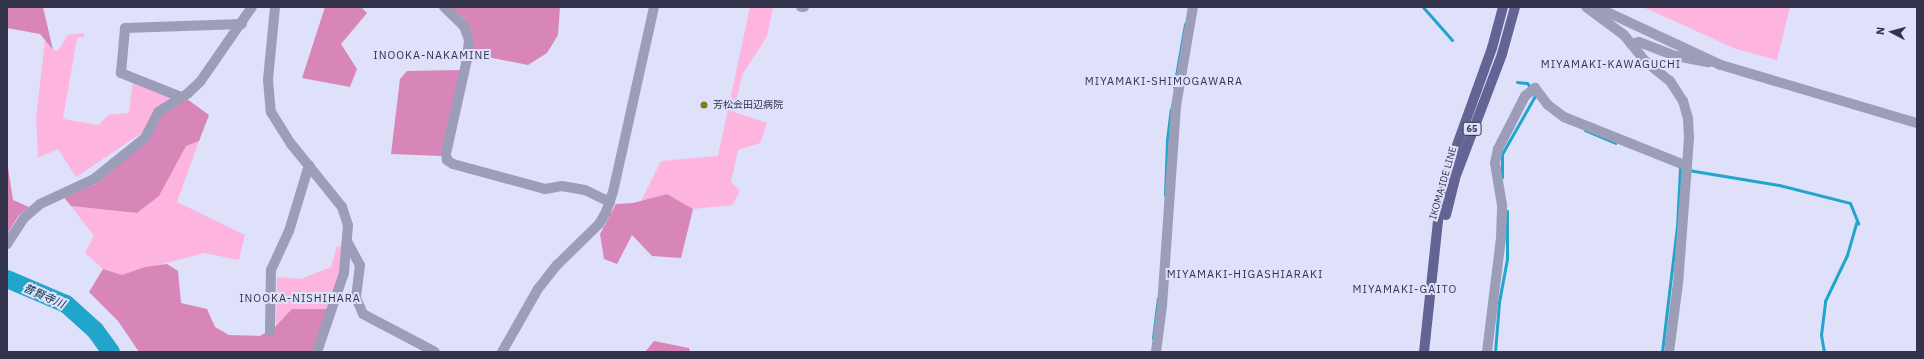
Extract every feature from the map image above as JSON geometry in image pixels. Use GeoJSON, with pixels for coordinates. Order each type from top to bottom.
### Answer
{"type":"FeatureCollection","features":[{"type":"Feature","properties":{"kind":"main road","name":"IKOMA IDE LINE"},"geometry":{"type":"LineString","coordinates":[[1424,352],[1435,254],[1447,173],[1492,48],[1503,7]]}},
{"type":"Feature","properties":{"kind":"main road","name":"IKOMA IDE LINE"},"geometry":{"type":"LineString","coordinates":[[1435,254],[1455,178],[1502,54],[1515,7]]}},
{"type":"Feature","properties":{"kind":"street"},"geometry":{"type":"LineString","coordinates":[[7,244],[30,211],[50,198],[94,179],[145,138],[158,112],[200,82],[242,24],[252,7]]}},
{"type":"Feature","properties":{"kind":"street"},"geometry":{"type":"LineString","coordinates":[[275,7],[268,80],[271,112],[292,145],[342,207],[348,225],[344,273],[317,352]]}},
{"type":"Feature","properties":{"kind":"street"},"geometry":{"type":"LineString","coordinates":[[444,7],[464,26],[469,40],[466,66],[446,154],[447,160],[453,164],[545,189],[562,186],[585,190],[610,202]]}},
{"type":"Feature","properties":{"kind":"street"},"geometry":{"type":"LineString","coordinates":[[502,352],[538,289],[557,265],[599,224],[610,202],[654,7]]}},
{"type":"Feature","properties":{"kind":"street"},"geometry":{"type":"LineString","coordinates":[[1156,352],[1162,306],[1176,106],[1193,7]]}},
{"type":"Feature","properties":{"kind":"street"},"geometry":{"type":"LineString","coordinates":[[1588,8],[1624,34],[1645,61],[1670,81],[1683,101],[1688,119],[1687,166],[1678,283],[1669,352]]}},
{"type":"Feature","properties":{"kind":"street"},"geometry":{"type":"LineString","coordinates":[[1588,8],[1605,11],[1721,65]]}},
{"type":"Feature","properties":{"kind":"street"},"geometry":{"type":"LineString","coordinates":[[181,96],[121,73],[125,28],[242,24]]}},
{"type":"Feature","properties":{"kind":"street"},"geometry":{"type":"LineString","coordinates":[[1631,44],[1639,42],[1676,56],[1721,65],[1917,123]]}},
{"type":"Feature","properties":{"kind":"street"},"geometry":{"type":"LineString","coordinates":[[1487,352],[1501,238],[1502,205],[1495,163],[1498,149],[1525,96],[1535,88],[1548,105],[1564,117],[1687,166]]}},
{"type":"Feature","properties":{"kind":"street"},"geometry":{"type":"LineString","coordinates":[[270,331],[271,270],[289,231],[309,165]]}},
{"type":"Feature","properties":{"kind":"street"},"geometry":{"type":"LineString","coordinates":[[347,241],[360,265],[356,298],[363,314],[435,352]]}},
{"type":"Feature","properties":{"kind":"shaded area"},"geometry":{"type":"Polygon","coordinates":[[[7,7],[43,7],[53,50],[40,34],[7,28],[7,7]]]}},
{"type":"Feature","properties":{"kind":"shaded area"},"geometry":{"type":"Polygon","coordinates":[[[325,7],[361,7],[367,13],[341,44],[357,69],[350,87],[302,78],[325,7]]]}},
{"type":"Feature","properties":{"kind":"shaded area"},"geometry":{"type":"Polygon","coordinates":[[[450,7],[560,7],[558,35],[547,53],[528,65],[472,54],[470,28],[464,19],[450,7]]]}},
{"type":"Feature","properties":{"kind":"shaded area"},"geometry":{"type":"Polygon","coordinates":[[[750,7],[773,7],[767,36],[742,75],[734,112],[767,123],[760,143],[738,150],[731,182],[740,191],[732,205],[693,209],[667,194],[641,201],[661,161],[718,156],[750,7]]]}},
{"type":"Feature","properties":{"kind":"shaded area"},"geometry":{"type":"Polygon","coordinates":[[[1643,7],[1790,7],[1777,60],[1736,49],[1643,7]]]}},
{"type":"Feature","properties":{"kind":"shaded area"},"geometry":{"type":"Polygon","coordinates":[[[84,33],[84,37],[77,38],[63,119],[99,125],[108,115],[129,113],[133,81],[172,97],[153,111],[143,132],[76,177],[58,149],[38,158],[36,119],[45,40],[53,50],[58,51],[68,35],[84,33]]]}},
{"type":"Feature","properties":{"kind":"shaded area"},"geometry":{"type":"Polygon","coordinates":[[[460,70],[441,156],[391,154],[400,79],[407,71],[460,70]]]}},
{"type":"Feature","properties":{"kind":"shaded area"},"geometry":{"type":"Polygon","coordinates":[[[187,99],[209,115],[199,141],[186,146],[159,196],[137,213],[71,206],[62,195],[96,184],[138,148],[162,115],[187,99]]]}},
{"type":"Feature","properties":{"kind":"shaded area"},"geometry":{"type":"Polygon","coordinates":[[[199,141],[177,202],[245,235],[239,260],[204,253],[122,275],[103,269],[85,253],[94,236],[71,206],[137,213],[159,196],[186,146],[199,141]]]}},
{"type":"Feature","properties":{"kind":"shaded area"},"geometry":{"type":"Polygon","coordinates":[[[7,161],[13,200],[29,207],[19,215],[7,234],[7,161]]]}},
{"type":"Feature","properties":{"kind":"shaded area"},"geometry":{"type":"Polygon","coordinates":[[[667,194],[693,209],[681,258],[652,256],[632,235],[617,264],[604,259],[600,234],[616,204],[633,203],[667,194]]]}},
{"type":"Feature","properties":{"kind":"shaded area"},"geometry":{"type":"Polygon","coordinates":[[[337,246],[344,247],[342,273],[330,309],[276,326],[277,277],[301,279],[331,267],[337,246]]]}},
{"type":"Feature","properties":{"kind":"shaded area"},"geometry":{"type":"Polygon","coordinates":[[[167,264],[178,271],[181,303],[207,309],[215,327],[229,335],[260,336],[276,326],[292,309],[330,309],[314,352],[139,352],[118,321],[89,292],[103,269],[122,275],[145,267],[167,264]]]}},
{"type":"Feature","properties":{"kind":"shaded area"},"geometry":{"type":"Polygon","coordinates":[[[654,341],[689,348],[690,352],[645,352],[654,341]]]}},
{"type":"Feature","properties":{"kind":"waterway"},"geometry":{"type":"LineString","coordinates":[[1423,7],[1452,40]]}},
{"type":"Feature","properties":{"kind":"waterway"},"geometry":{"type":"LineString","coordinates":[[1174,87],[1185,24]]}},
{"type":"Feature","properties":{"kind":"waterway"},"geometry":{"type":"LineString","coordinates":[[1517,82],[1527,83],[1531,88]]}},
{"type":"Feature","properties":{"kind":"waterway"},"geometry":{"type":"LineString","coordinates":[[1502,177],[1502,154],[1536,94]]}},
{"type":"Feature","properties":{"kind":"waterway"},"geometry":{"type":"LineString","coordinates":[[1165,195],[1167,140],[1171,109]]}},
{"type":"Feature","properties":{"kind":"waterway"},"geometry":{"type":"LineString","coordinates":[[1585,130],[1615,143]]}},
{"type":"Feature","properties":{"kind":"waterway"},"geometry":{"type":"LineString","coordinates":[[1662,352],[1677,227],[1680,168]]}},
{"type":"Feature","properties":{"kind":"waterway"},"geometry":{"type":"LineString","coordinates":[[1688,170],[1779,185],[1850,203],[1858,223]]}},
{"type":"Feature","properties":{"kind":"waterway"},"geometry":{"type":"LineString","coordinates":[[1495,352],[1499,302],[1507,259],[1507,211]]}},
{"type":"Feature","properties":{"kind":"waterway"},"geometry":{"type":"LineString","coordinates":[[1824,352],[1821,335],[1825,301],[1847,255],[1857,221]]}},
{"type":"Feature","properties":{"kind":"waterway","name":"普賢寺川"},"geometry":{"type":"LineString","coordinates":[[7,279],[66,304],[95,330],[111,352]]}},
{"type":"Feature","properties":{"kind":"waterway"},"geometry":{"type":"LineString","coordinates":[[1153,338],[1158,298]]}},
{"type":"Feature","properties":{"kind":"place","name":"芳松会田辺病院"},"geometry":{"type":"Point","coordinates":[704,105]}},
{"type":"Feature","properties":{"kind":"district","name":"INOOKA-NAKAMINE"},"geometry":{"type":"Point","coordinates":[432,55]}},
{"type":"Feature","properties":{"kind":"district","name":"MIYAMAKI-KAWAGUCHI"},"geometry":{"type":"Point","coordinates":[1611,64]}},
{"type":"Feature","properties":{"kind":"district","name":"MIYAMAKI-SHIMOGAWARA"},"geometry":{"type":"Point","coordinates":[1164,81]}},
{"type":"Feature","properties":{"kind":"district","name":"MIYAMAKI-HIGASHIARAKI"},"geometry":{"type":"Point","coordinates":[1245,274]}},
{"type":"Feature","properties":{"kind":"district","name":"MIYAMAKI-GAITO"},"geometry":{"type":"Point","coordinates":[1405,289]}},
{"type":"Feature","properties":{"kind":"district","name":"INOOKA-NISHIHARA"},"geometry":{"type":"Point","coordinates":[300,298]}}]}
